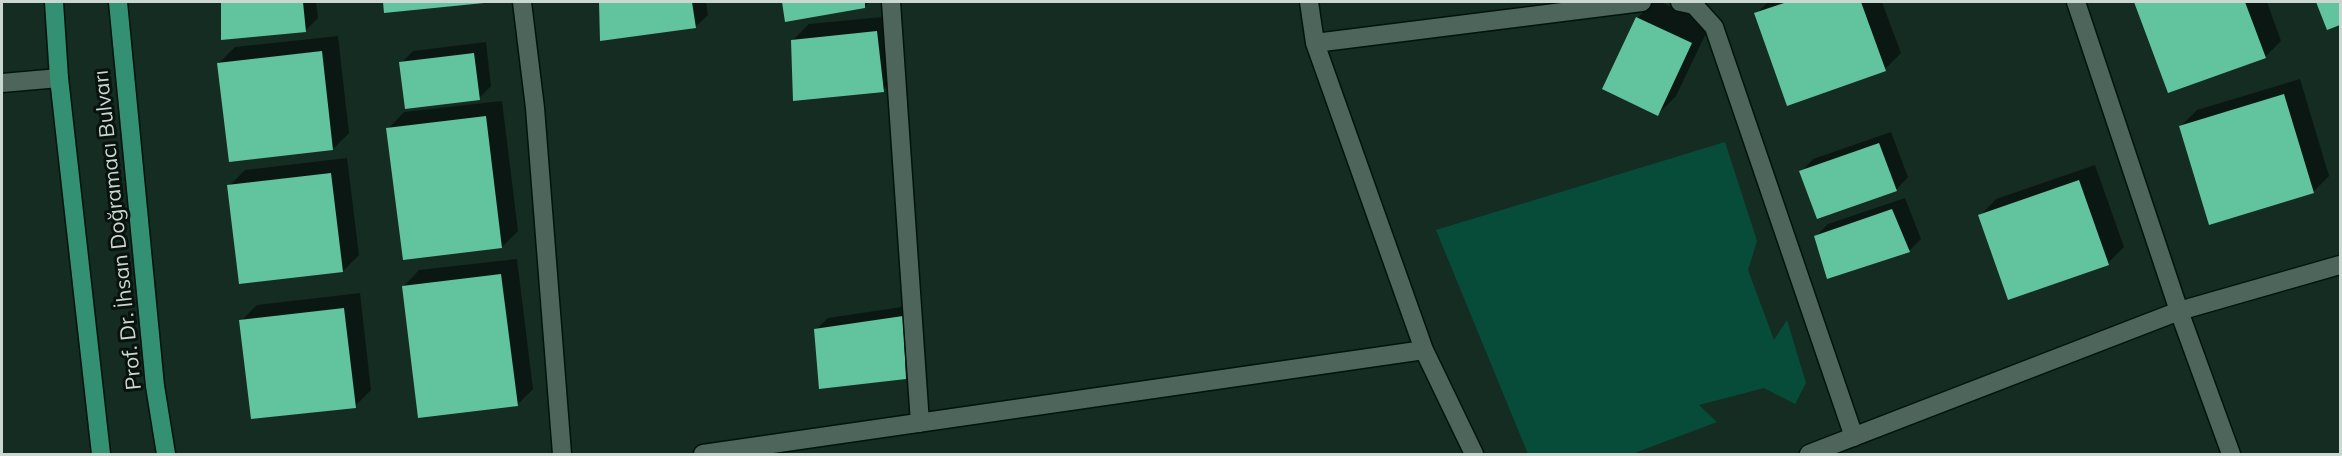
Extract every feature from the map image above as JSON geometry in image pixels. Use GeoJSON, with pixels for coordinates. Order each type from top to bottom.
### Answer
{"type":"FeatureCollection","features":[{"type":"Feature","properties":{"kind":"main road","name":"Prof. Dr. İhsan Doğramacı Bulvarı"},"geometry":{"type":"LineString","coordinates":[[54,2],[59,78],[101,454]]}},
{"type":"Feature","properties":{"kind":"main road","name":"Prof. Dr. İhsan Doğramacı Bulvarı"},"geometry":{"type":"LineString","coordinates":[[118,2],[155,386],[166,454]]}},
{"type":"Feature","properties":{"kind":"street"},"geometry":{"type":"LineString","coordinates":[[522,2],[535,108],[562,454]]}},
{"type":"Feature","properties":{"kind":"street"},"geometry":{"type":"LineString","coordinates":[[891,2],[920,423]]}},
{"type":"Feature","properties":{"kind":"street"},"geometry":{"type":"LineString","coordinates":[[1309,2],[1315,43],[1424,350],[1474,454]]}},
{"type":"Feature","properties":{"kind":"street"},"geometry":{"type":"LineString","coordinates":[[1315,43],[1642,2]]}},
{"type":"Feature","properties":{"kind":"street"},"geometry":{"type":"LineString","coordinates":[[1680,2],[1694,5],[1714,27],[1854,437]]}},
{"type":"Feature","properties":{"kind":"street"},"geometry":{"type":"LineString","coordinates":[[2076,2],[2179,311],[2231,454]]}},
{"type":"Feature","properties":{"kind":"street"},"geometry":{"type":"LineString","coordinates":[[2,83],[59,78]]}},
{"type":"Feature","properties":{"kind":"street"},"geometry":{"type":"LineString","coordinates":[[1809,454],[2179,311],[2340,265]]}},
{"type":"Feature","properties":{"kind":"street"},"geometry":{"type":"LineString","coordinates":[[703,454],[1424,350]]}},
{"type":"Feature","properties":{"kind":"green space"},"geometry":{"type":"Polygon","coordinates":[[[1725,142],[1757,241],[1748,270],[1774,340],[1787,320],[1806,383],[1795,404],[1764,388],[1699,405],[1717,422],[1632,454],[1528,454],[1436,230],[1725,142]]]}},
{"type":"Feature","properties":{"kind":"building"},"geometry":{"type":"Polygon","coordinates":[[[221,2],[303,2],[306,32],[221,40],[221,2]]]}},
{"type":"Feature","properties":{"kind":"building"},"geometry":{"type":"Polygon","coordinates":[[[383,2],[484,2],[484,3],[384,13],[383,2]]]}},
{"type":"Feature","properties":{"kind":"building"},"geometry":{"type":"Polygon","coordinates":[[[599,2],[692,2],[696,28],[600,41],[599,2]]]}},
{"type":"Feature","properties":{"kind":"building"},"geometry":{"type":"Polygon","coordinates":[[[782,2],[865,2],[865,8],[785,22],[782,2]]]}},
{"type":"Feature","properties":{"kind":"building"},"geometry":{"type":"Polygon","coordinates":[[[1787,2],[1861,2],[1886,71],[1787,106],[1754,13],[1787,2]]]}},
{"type":"Feature","properties":{"kind":"building"},"geometry":{"type":"Polygon","coordinates":[[[2134,2],[2245,2],[2266,58],[2168,93],[2134,2]]]}},
{"type":"Feature","properties":{"kind":"building"},"geometry":{"type":"Polygon","coordinates":[[[2316,2],[2340,2],[2340,25],[2327,30],[2316,2]]]}},
{"type":"Feature","properties":{"kind":"building"},"geometry":{"type":"Polygon","coordinates":[[[1636,17],[1692,43],[1658,116],[1602,89],[1636,17]]]}},
{"type":"Feature","properties":{"kind":"building"},"geometry":{"type":"Polygon","coordinates":[[[877,31],[884,92],[793,101],[791,40],[877,31]]]}},
{"type":"Feature","properties":{"kind":"building"},"geometry":{"type":"Polygon","coordinates":[[[322,51],[333,150],[229,162],[217,63],[322,51]]]}},
{"type":"Feature","properties":{"kind":"building"},"geometry":{"type":"Polygon","coordinates":[[[474,53],[480,100],[405,109],[399,62],[474,53]]]}},
{"type":"Feature","properties":{"kind":"building"},"geometry":{"type":"Polygon","coordinates":[[[2284,94],[2314,193],[2209,225],[2179,126],[2284,94]]]}},
{"type":"Feature","properties":{"kind":"building"},"geometry":{"type":"Polygon","coordinates":[[[486,116],[502,248],[403,260],[386,128],[486,116]]]}},
{"type":"Feature","properties":{"kind":"building"},"geometry":{"type":"Polygon","coordinates":[[[1879,143],[1897,191],[1817,219],[1799,171],[1879,143]]]}},
{"type":"Feature","properties":{"kind":"building"},"geometry":{"type":"Polygon","coordinates":[[[331,173],[343,272],[239,284],[227,185],[331,173]]]}},
{"type":"Feature","properties":{"kind":"building"},"geometry":{"type":"Polygon","coordinates":[[[2079,180],[2109,265],[2008,300],[1978,215],[2079,180]]]}},
{"type":"Feature","properties":{"kind":"building"},"geometry":{"type":"Polygon","coordinates":[[[1892,209],[1910,252],[1827,279],[1814,236],[1892,209]]]}},
{"type":"Feature","properties":{"kind":"building"},"geometry":{"type":"Polygon","coordinates":[[[501,274],[518,406],[418,418],[402,286],[501,274]]]}},
{"type":"Feature","properties":{"kind":"building"},"geometry":{"type":"Polygon","coordinates":[[[344,308],[356,408],[251,419],[239,320],[344,308]]]}},
{"type":"Feature","properties":{"kind":"building"},"geometry":{"type":"Polygon","coordinates":[[[903,316],[906,379],[819,389],[814,329],[903,316]]]}}]}
